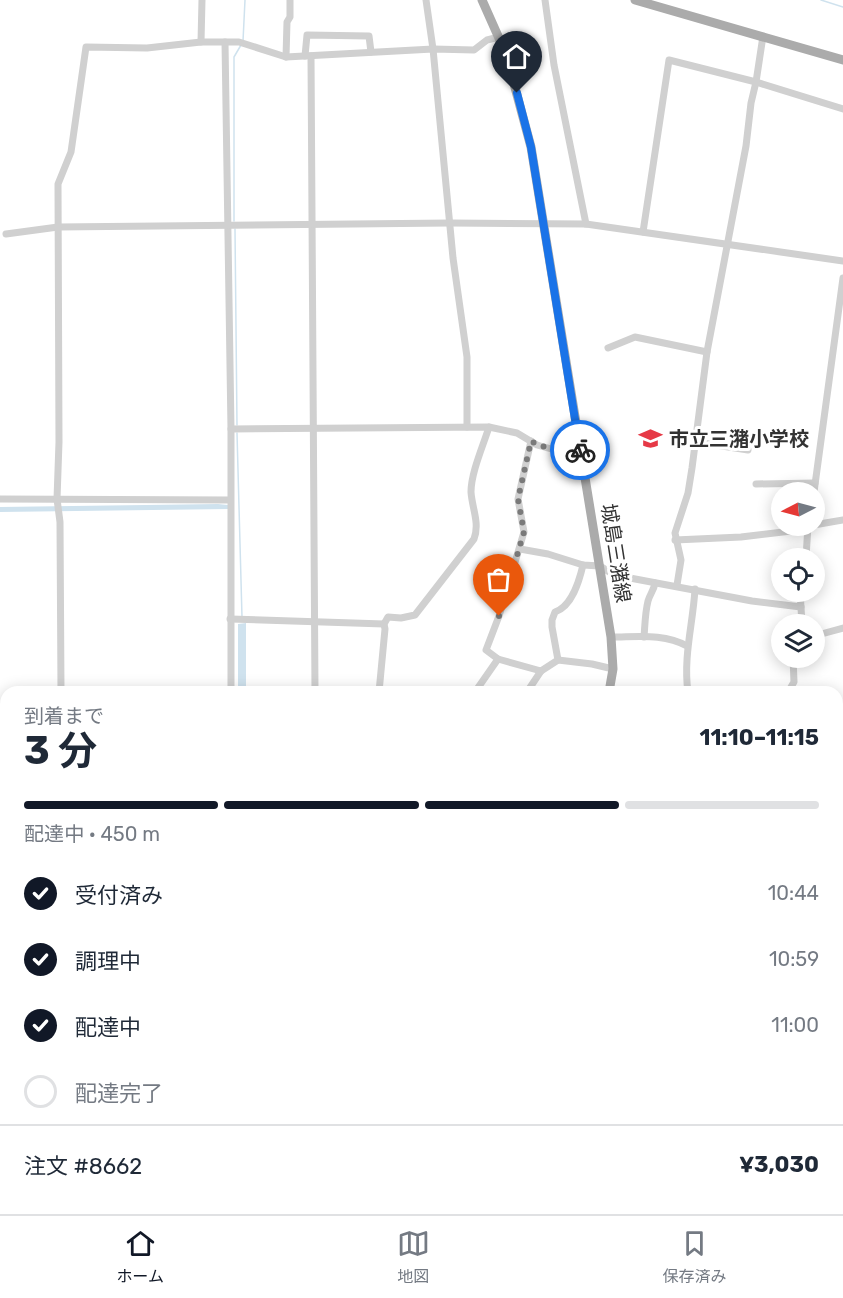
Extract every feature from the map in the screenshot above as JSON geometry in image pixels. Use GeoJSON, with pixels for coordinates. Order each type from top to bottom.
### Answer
{"type":"FeatureCollection","features":[{"type":"Feature","properties":{"kind":"main road","name":"城島三潴線"},"geometry":{"type":"LineString","coordinates":[[482,0],[499,37],[512,75],[531,147],[611,638],[613,669],[610,686]]}},
{"type":"Feature","properties":{"kind":"main road"},"geometry":{"type":"LineString","coordinates":[[635,0],[843,60]]}},
{"type":"Feature","properties":{"kind":"street"},"geometry":{"type":"LineString","coordinates":[[201,42],[202,0]]}},
{"type":"Feature","properties":{"kind":"street"},"geometry":{"type":"LineString","coordinates":[[286,57],[290,0]]}},
{"type":"Feature","properties":{"kind":"street"},"geometry":{"type":"LineString","coordinates":[[426,0],[467,357],[467,427]]}},
{"type":"Feature","properties":{"kind":"street"},"geometry":{"type":"LineString","coordinates":[[545,0],[554,65],[586,224]]}},
{"type":"Feature","properties":{"kind":"street"},"geometry":{"type":"LineString","coordinates":[[315,686],[312,224],[307,35],[369,36],[371,52]]}},
{"type":"Feature","properties":{"kind":"street"},"geometry":{"type":"LineString","coordinates":[[677,585],[681,560],[675,533],[688,494],[707,352],[746,146],[763,36]]}},
{"type":"Feature","properties":{"kind":"street"},"geometry":{"type":"LineString","coordinates":[[61,686],[58,501],[58,184],[71,152],[86,46],[147,48],[201,42],[238,42],[286,57],[433,49],[474,50],[488,40],[499,37]]}},
{"type":"Feature","properties":{"kind":"street"},"geometry":{"type":"LineString","coordinates":[[225,42],[231,429],[231,686]]}},
{"type":"Feature","properties":{"kind":"street"},"geometry":{"type":"LineString","coordinates":[[643,232],[669,60],[756,82],[843,109]]}},
{"type":"Feature","properties":{"kind":"street"},"geometry":{"type":"LineString","coordinates":[[6,234],[58,227],[227,224],[586,224],[843,261]]}},
{"type":"Feature","properties":{"kind":"street"},"geometry":{"type":"LineString","coordinates":[[815,482],[843,278]]}},
{"type":"Feature","properties":{"kind":"street"},"geometry":{"type":"LineString","coordinates":[[608,348],[635,337],[707,352]]}},
{"type":"Feature","properties":{"kind":"street"},"geometry":{"type":"LineString","coordinates":[[231,429],[489,427],[517,433],[537,445],[555,450],[580,452]]}},
{"type":"Feature","properties":{"kind":"street"},"geometry":{"type":"LineString","coordinates":[[380,686],[386,630],[384,624],[388,617],[401,618],[415,615],[474,539],[477,531],[471,492],[489,427]]}},
{"type":"Feature","properties":{"kind":"street"},"geometry":{"type":"LineString","coordinates":[[531,441],[518,499],[524,532],[499,616],[486,650],[498,658],[541,670]]}},
{"type":"Feature","properties":{"kind":"street"},"geometry":{"type":"LineString","coordinates":[[696,442],[748,450]]}},
{"type":"Feature","properties":{"kind":"street"},"geometry":{"type":"LineString","coordinates":[[756,484],[771,484]]}},
{"type":"Feature","properties":{"kind":"street"},"geometry":{"type":"LineString","coordinates":[[0,499],[230,505]]}},
{"type":"Feature","properties":{"kind":"street"},"geometry":{"type":"LineString","coordinates":[[825,524],[843,520]]}},
{"type":"Feature","properties":{"kind":"street"},"geometry":{"type":"LineString","coordinates":[[675,540],[741,537],[771,533]]}},
{"type":"Feature","properties":{"kind":"street"},"geometry":{"type":"LineString","coordinates":[[520,549],[548,554],[583,565],[600,566],[615,575],[752,601],[801,607]]}},
{"type":"Feature","properties":{"kind":"street"},"geometry":{"type":"LineString","coordinates":[[558,660],[552,620],[555,612],[563,609],[579,584],[583,565]]}},
{"type":"Feature","properties":{"kind":"street"},"geometry":{"type":"LineString","coordinates":[[644,637],[646,610],[655,583]]}},
{"type":"Feature","properties":{"kind":"street"},"geometry":{"type":"LineString","coordinates":[[688,686],[686,655],[695,589]]}},
{"type":"Feature","properties":{"kind":"street"},"geometry":{"type":"LineString","coordinates":[[801,602],[801,614]]}},
{"type":"Feature","properties":{"kind":"street"},"geometry":{"type":"LineString","coordinates":[[230,619],[384,624]]}},
{"type":"Feature","properties":{"kind":"street"},"geometry":{"type":"LineString","coordinates":[[825,633],[843,628]]}},
{"type":"Feature","properties":{"kind":"street"},"geometry":{"type":"LineString","coordinates":[[611,638],[669,639],[677,640],[687,646]]}},
{"type":"Feature","properties":{"kind":"street"},"geometry":{"type":"LineString","coordinates":[[479,686],[498,658]]}},
{"type":"Feature","properties":{"kind":"street"},"geometry":{"type":"LineString","coordinates":[[531,686],[541,670],[558,660],[613,669]]}},
{"type":"Feature","properties":{"kind":"street"},"geometry":{"type":"LineString","coordinates":[[792,686],[794,682],[793,668]]}},
{"type":"Feature","properties":{"kind":"water"},"geometry":{"type":"Polygon","coordinates":[[[228,505],[228,509],[0,512],[0,507],[228,505]]]}},
{"type":"Feature","properties":{"kind":"water"},"geometry":{"type":"Polygon","coordinates":[[[246,623],[246,686],[238,686],[238,624],[246,623]]]}},
{"type":"Feature","properties":{"kind":"waterway"},"geometry":{"type":"LineString","coordinates":[[243,41],[245,0]]}},
{"type":"Feature","properties":{"kind":"waterway"},"geometry":{"type":"LineString","coordinates":[[821,0],[843,7]]}},
{"type":"Feature","properties":{"kind":"waterway"},"geometry":{"type":"LineString","coordinates":[[234,221],[234,57],[241,45]]}},
{"type":"Feature","properties":{"kind":"waterway"},"geometry":{"type":"LineString","coordinates":[[235,229],[237,425]]}},
{"type":"Feature","properties":{"kind":"waterway"},"geometry":{"type":"LineString","coordinates":[[237,433],[242,617]]}},
{"type":"Feature","properties":{"kind":"way so far"},"geometry":{"type":"LineString","coordinates":[[499,616],[524,532],[518,499],[531,441],[555,450],[580,452],[580,450]]}},
{"type":"Feature","properties":{"kind":"place","name":"市立三潴小学校"},"geometry":{"type":"Point","coordinates":[651,439]}},
{"type":"Feature","properties":{"kind":"route"},"geometry":{"type":"LineString","coordinates":[[517,93],[531,147],[580,450]]}}]}
